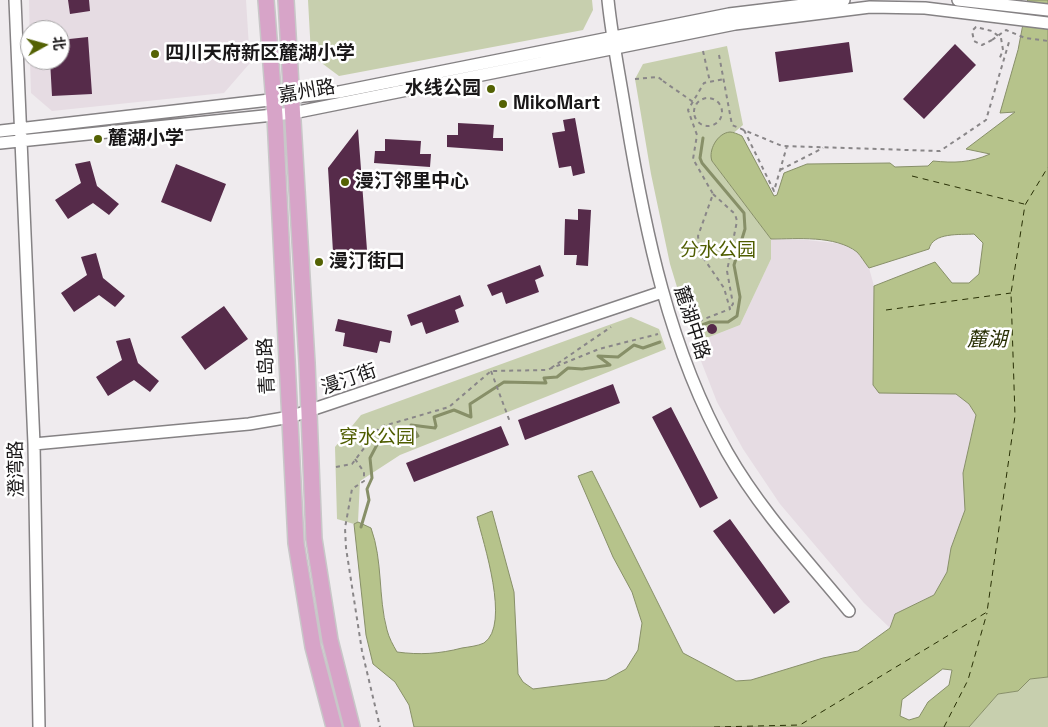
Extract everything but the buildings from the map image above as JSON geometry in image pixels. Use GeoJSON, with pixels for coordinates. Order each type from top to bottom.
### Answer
{"type":"FeatureCollection","features":[{"type":"Feature","properties":{"kind":"main road","name":"青岛路"},"geometry":{"type":"LineString","coordinates":[[266,0],[274,109],[296,543],[313,647],[334,727]]}},
{"type":"Feature","properties":{"kind":"main road"},"geometry":{"type":"LineString","coordinates":[[286,0],[309,412],[314,539],[330,640],[352,727]]}},
{"type":"Feature","properties":{"kind":"street","name":"澄湾路"},"geometry":{"type":"LineString","coordinates":[[15,0],[34,444],[39,727]]}},
{"type":"Feature","properties":{"kind":"street","name":"麓湖中路"},"geometry":{"type":"LineString","coordinates":[[608,0],[641,200],[662,292],[685,362],[704,408],[727,452],[781,531],[849,611]]}},
{"type":"Feature","properties":{"kind":"street","name":"嘉州路"},"geometry":{"type":"LineString","coordinates":[[293,106],[339,92],[613,36],[729,14],[844,0]]}},
{"type":"Feature","properties":{"kind":"street"},"geometry":{"type":"LineString","coordinates":[[958,0],[1048,10]]}},
{"type":"Feature","properties":{"kind":"street","name":"嘉州路"},"geometry":{"type":"LineString","coordinates":[[0,131],[20,134],[274,109],[615,49],[734,24],[870,7],[925,8],[1048,23]]}},
{"type":"Feature","properties":{"kind":"street","name":"嘉州路"},"geometry":{"type":"LineString","coordinates":[[0,143],[20,134]]}},
{"type":"Feature","properties":{"kind":"street","name":"漫汀街"},"geometry":{"type":"LineString","coordinates":[[34,444],[249,424],[290,417],[662,292]]}},
{"type":"Feature","properties":{"kind":"path"},"geometry":{"type":"LineString","coordinates":[[999,60],[1002,50],[1001,38],[997,34],[992,31],[976,27],[971,35],[974,41],[982,45],[992,40],[999,35],[1006,30],[1025,38],[1048,41]]}},
{"type":"Feature","properties":{"kind":"path"},"geometry":{"type":"LineString","coordinates":[[719,55],[732,125],[787,146],[940,151],[986,120],[1009,42]]}},
{"type":"Feature","properties":{"kind":"path"},"geometry":{"type":"LineString","coordinates":[[703,51],[710,82]]}},
{"type":"Feature","properties":{"kind":"path"},"geometry":{"type":"LineString","coordinates":[[635,79],[658,77],[696,104]]}},
{"type":"Feature","properties":{"kind":"path"},"geometry":{"type":"LineString","coordinates":[[699,321],[730,309],[733,304],[726,271],[738,221],[735,214],[713,194],[693,159],[697,135],[688,110],[698,90],[704,83],[724,79]]}},
{"type":"Feature","properties":{"kind":"path"},"geometry":{"type":"LineString","coordinates":[[703,98],[713,98],[720,103],[723,112],[720,121],[712,126],[702,125],[695,118],[696,104],[703,98]]}},
{"type":"Feature","properties":{"kind":"path"},"geometry":{"type":"LineString","coordinates":[[744,130],[774,191],[787,146]]}},
{"type":"Feature","properties":{"kind":"path"},"geometry":{"type":"LineString","coordinates":[[780,170],[825,147]]}},
{"type":"Feature","properties":{"kind":"path"},"geometry":{"type":"LineString","coordinates":[[713,194],[698,236],[700,253],[724,288],[730,309]]}},
{"type":"Feature","properties":{"kind":"path"},"geometry":{"type":"LineString","coordinates":[[546,370],[611,327]]}},
{"type":"Feature","properties":{"kind":"path"},"geometry":{"type":"LineString","coordinates":[[336,467],[352,464],[380,427],[449,407],[491,371],[546,370],[599,349],[658,334]]}},
{"type":"Feature","properties":{"kind":"path"},"geometry":{"type":"LineString","coordinates":[[491,371],[510,422]]}},
{"type":"Feature","properties":{"kind":"path"},"geometry":{"type":"LineString","coordinates":[[356,459],[364,472],[364,482],[352,489],[344,528],[362,652],[380,727]]}},
{"type":"Feature","properties":{"kind":"shaded area","name":"四川天府新区麓湖小学"},"geometry":{"type":"Polygon","coordinates":[[[29,0],[246,0],[250,63],[224,93],[52,111],[31,93],[30,70],[70,70],[70,20],[29,20],[29,0]]]}},
{"type":"Feature","properties":{"kind":"shaded area"},"geometry":{"type":"Polygon","coordinates":[[[771,239],[843,244],[858,253],[869,268],[874,286],[873,385],[880,393],[956,394],[969,404],[976,415],[963,473],[966,510],[951,548],[947,572],[934,595],[895,614],[890,628],[864,603],[780,504],[743,449],[717,402],[694,343],[740,325],[771,259],[771,239]]]}},
{"type":"Feature","properties":{"kind":"green space"},"geometry":{"type":"Polygon","coordinates":[[[308,0],[592,0],[593,10],[583,30],[339,76],[311,55],[308,0]]]}},
{"type":"Feature","properties":{"kind":"green space","name":"分水公园"},"geometry":{"type":"Polygon","coordinates":[[[727,46],[743,125],[718,146],[712,161],[771,239],[771,259],[740,325],[694,343],[670,264],[651,174],[635,79],[643,64],[727,46]]]}},
{"type":"Feature","properties":{"kind":"green space","name":"穿水公园"},"geometry":{"type":"Polygon","coordinates":[[[631,317],[659,329],[666,349],[400,455],[360,481],[358,522],[354,524],[337,519],[335,447],[361,415],[631,317]]]}},
{"type":"Feature","properties":{"kind":"green space"},"geometry":{"type":"Polygon","coordinates":[[[1048,677],[1048,727],[969,727],[998,694],[1018,691],[1030,679],[1048,677]]]}},
{"type":"Feature","properties":{"kind":"water","name":"麓湖"},"geometry":{"type":"Polygon","coordinates":[[[1028,0],[1048,0],[1048,677],[1030,679],[1018,691],[998,694],[969,727],[414,727],[409,705],[395,682],[373,664],[366,635],[354,524],[358,522],[371,528],[375,541],[384,617],[388,633],[397,652],[445,652],[484,643],[492,633],[495,619],[493,583],[477,517],[492,511],[514,592],[518,674],[523,682],[533,689],[606,680],[626,669],[638,650],[642,623],[632,592],[613,557],[578,476],[592,471],[683,653],[736,681],[751,680],[823,658],[858,651],[890,628],[895,614],[934,595],[947,572],[951,548],[965,510],[963,473],[976,415],[969,404],[956,394],[879,393],[873,385],[874,286],[935,262],[952,283],[969,283],[979,274],[983,243],[974,234],[941,237],[929,249],[869,268],[857,252],[838,243],[816,239],[771,239],[712,161],[711,152],[715,143],[725,133],[731,132],[742,136],[774,196],[777,195],[784,173],[807,164],[890,163],[895,167],[928,166],[933,161],[962,162],[983,157],[990,154],[966,149],[1015,112],[1000,113],[1018,50],[1028,0]],[[943,669],[902,700],[900,716],[909,720],[919,717],[928,702],[949,685],[952,670],[943,669]]]}},
{"type":"Feature","properties":{"kind":"waterway"},"geometry":{"type":"LineString","coordinates":[[694,328],[710,322],[728,322],[737,316],[740,297],[734,265],[745,229],[744,213],[702,163],[700,158],[703,138]]}},
{"type":"Feature","properties":{"kind":"waterway"},"geometry":{"type":"LineString","coordinates":[[361,527],[369,500],[367,489],[372,478],[370,458],[380,439],[390,431],[414,438],[418,436],[411,425],[435,428],[434,417],[454,410],[471,417],[470,404],[504,382],[546,383],[544,378],[557,377],[568,368],[582,369],[610,365],[598,356],[618,357],[634,345],[643,348],[660,342]]}},
{"type":"Feature","properties":{"kind":"ferry route"},"geometry":{"type":"LineString","coordinates":[[714,727],[800,725],[987,612],[1015,416],[1011,293],[1025,205],[1048,167]]}},
{"type":"Feature","properties":{"kind":"ferry route"},"geometry":{"type":"LineString","coordinates":[[912,176],[1024,204]]}},
{"type":"Feature","properties":{"kind":"ferry route"},"geometry":{"type":"LineString","coordinates":[[886,310],[1011,293]]}},
{"type":"Feature","properties":{"kind":"ferry route"},"geometry":{"type":"LineString","coordinates":[[944,727],[968,680],[987,613]]}},
{"type":"Feature","properties":{"kind":"place","name":"四川天府新区麓湖小学"},"geometry":{"type":"Point","coordinates":[155,54]}},
{"type":"Feature","properties":{"kind":"place","name":"水线公园"},"geometry":{"type":"Point","coordinates":[491,89]}},
{"type":"Feature","properties":{"kind":"place","name":"MikoMart"},"geometry":{"type":"Point","coordinates":[503,104]}},
{"type":"Feature","properties":{"kind":"place","name":"麓湖小学"},"geometry":{"type":"Point","coordinates":[98,139]}},
{"type":"Feature","properties":{"kind":"place","name":"漫汀邻里中心"},"geometry":{"type":"Point","coordinates":[345,182]}},
{"type":"Feature","properties":{"kind":"place","name":"漫汀街口"},"geometry":{"type":"Point","coordinates":[319,262]}}]}
